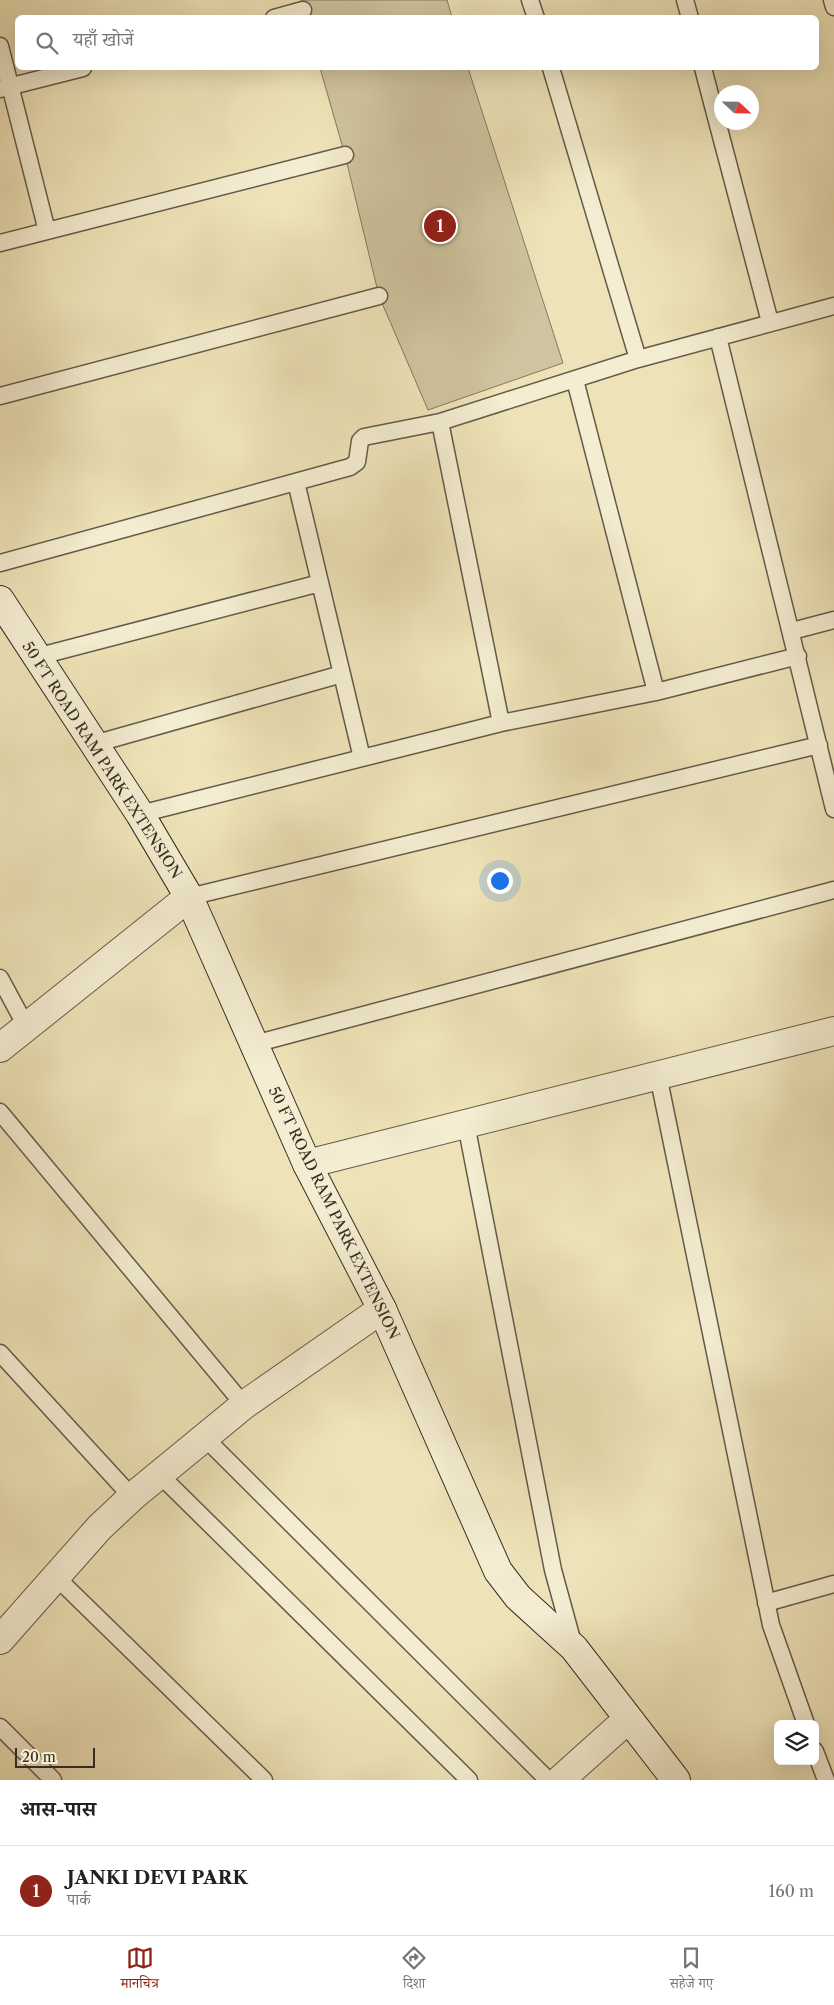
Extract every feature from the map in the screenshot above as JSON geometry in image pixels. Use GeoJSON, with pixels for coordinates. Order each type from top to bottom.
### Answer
{"type":"FeatureCollection","features":[{"type":"Feature","properties":{"kind":"street","name":"50 FT ROAD RAM PARK EXTENSION"},"geometry":{"type":"LineString","coordinates":[[0,600],[140,814],[189,896],[307,1164],[382,1309],[498,1571],[518,1597],[574,1648],[676,1780]]}},
{"type":"Feature","properties":{"kind":"street"},"geometry":{"type":"LineString","coordinates":[[0,1048],[189,896]]}},
{"type":"Feature","properties":{"kind":"street"},"geometry":{"type":"LineString","coordinates":[[307,1164],[834,1030]]}},
{"type":"Feature","properties":{"kind":"street"},"geometry":{"type":"LineString","coordinates":[[0,1640],[99,1528],[132,1497],[244,1405],[382,1309]]}},
{"type":"Feature","properties":{"kind":"street"},"geometry":{"type":"LineString","coordinates":[[560,1780],[628,1719]]}},
{"type":"Feature","properties":{"kind":"lane"},"geometry":{"type":"LineString","coordinates":[[530,0],[535,15]]}},
{"type":"Feature","properties":{"kind":"lane"},"geometry":{"type":"LineString","coordinates":[[685,0],[689,15]]}},
{"type":"Feature","properties":{"kind":"lane"},"geometry":{"type":"LineString","coordinates":[[832,0],[834,7]]}},
{"type":"Feature","properties":{"kind":"lane"},"geometry":{"type":"LineString","coordinates":[[285,15],[303,10]]}},
{"type":"Feature","properties":{"kind":"lane"},"geometry":{"type":"LineString","coordinates":[[0,46],[5,88],[47,231]]}},
{"type":"Feature","properties":{"kind":"lane"},"geometry":{"type":"LineString","coordinates":[[5,88],[75,70]]}},
{"type":"Feature","properties":{"kind":"lane"},"geometry":{"type":"LineString","coordinates":[[552,70],[638,359]]}},
{"type":"Feature","properties":{"kind":"lane"},"geometry":{"type":"LineString","coordinates":[[704,70],[770,322]]}},
{"type":"Feature","properties":{"kind":"lane"},"geometry":{"type":"LineString","coordinates":[[0,243],[345,155]]}},
{"type":"Feature","properties":{"kind":"lane"},"geometry":{"type":"LineString","coordinates":[[0,396],[379,296]]}},
{"type":"Feature","properties":{"kind":"lane"},"geometry":{"type":"LineString","coordinates":[[0,563],[350,467],[357,462],[360,441],[364,437],[440,422],[638,359],[834,306]]}},
{"type":"Feature","properties":{"kind":"lane"},"geometry":{"type":"LineString","coordinates":[[718,337],[792,631],[834,809]]}},
{"type":"Feature","properties":{"kind":"lane"},"geometry":{"type":"LineString","coordinates":[[575,380],[656,692]]}},
{"type":"Feature","properties":{"kind":"lane"},"geometry":{"type":"LineString","coordinates":[[440,422],[502,723]]}},
{"type":"Feature","properties":{"kind":"lane"},"geometry":{"type":"LineString","coordinates":[[296,482],[362,758]]}},
{"type":"Feature","properties":{"kind":"lane"},"geometry":{"type":"LineString","coordinates":[[36,656],[320,583]]}},
{"type":"Feature","properties":{"kind":"lane"},"geometry":{"type":"LineString","coordinates":[[792,631],[834,620]]}},
{"type":"Feature","properties":{"kind":"lane"},"geometry":{"type":"LineString","coordinates":[[140,814],[502,723],[656,692],[798,656]]}},
{"type":"Feature","properties":{"kind":"lane"},"geometry":{"type":"LineString","coordinates":[[94,744],[342,674]]}},
{"type":"Feature","properties":{"kind":"lane"},"geometry":{"type":"LineString","coordinates":[[189,896],[819,745]]}},
{"type":"Feature","properties":{"kind":"lane"},"geometry":{"type":"LineString","coordinates":[[254,1044],[834,890]]}},
{"type":"Feature","properties":{"kind":"lane"},"geometry":{"type":"LineString","coordinates":[[0,978],[27,1028]]}},
{"type":"Feature","properties":{"kind":"lane"},"geometry":{"type":"LineString","coordinates":[[658,1075],[770,1625],[805,1720]]}},
{"type":"Feature","properties":{"kind":"lane"},"geometry":{"type":"LineString","coordinates":[[0,1112],[244,1405]]}},
{"type":"Feature","properties":{"kind":"lane"},"geometry":{"type":"LineString","coordinates":[[466,1124],[554,1570],[574,1648]]}},
{"type":"Feature","properties":{"kind":"lane"},"geometry":{"type":"LineString","coordinates":[[0,1353],[132,1497]]}},
{"type":"Feature","properties":{"kind":"lane"},"geometry":{"type":"LineString","coordinates":[[205,1438],[548,1780]]}},
{"type":"Feature","properties":{"kind":"lane"},"geometry":{"type":"LineString","coordinates":[[160,1475],[469,1780]]}},
{"type":"Feature","properties":{"kind":"lane"},"geometry":{"type":"LineString","coordinates":[[55,1576],[264,1780]]}},
{"type":"Feature","properties":{"kind":"lane"},"geometry":{"type":"LineString","coordinates":[[766,1603],[834,1584]]}},
{"type":"Feature","properties":{"kind":"lane"},"geometry":{"type":"LineString","coordinates":[[0,1728],[53,1780]]}},
{"type":"Feature","properties":{"kind":"lane"},"geometry":{"type":"LineString","coordinates":[[819,1762],[826,1780]]}},
{"type":"Feature","properties":{"kind":"shaded area"},"geometry":{"type":"Polygon","coordinates":[[[301,0],[447,0],[451,15],[305,15],[301,0]]]}},
{"type":"Feature","properties":{"kind":"shaded area"},"geometry":{"type":"Polygon","coordinates":[[[321,70],[469,70],[563,363],[428,410],[379,296],[345,155],[321,70]]]}},
{"type":"Feature","properties":{"kind":"place","name":"JANKI DEVI PARK"},"geometry":{"type":"Point","coordinates":[440,226]}}]}
